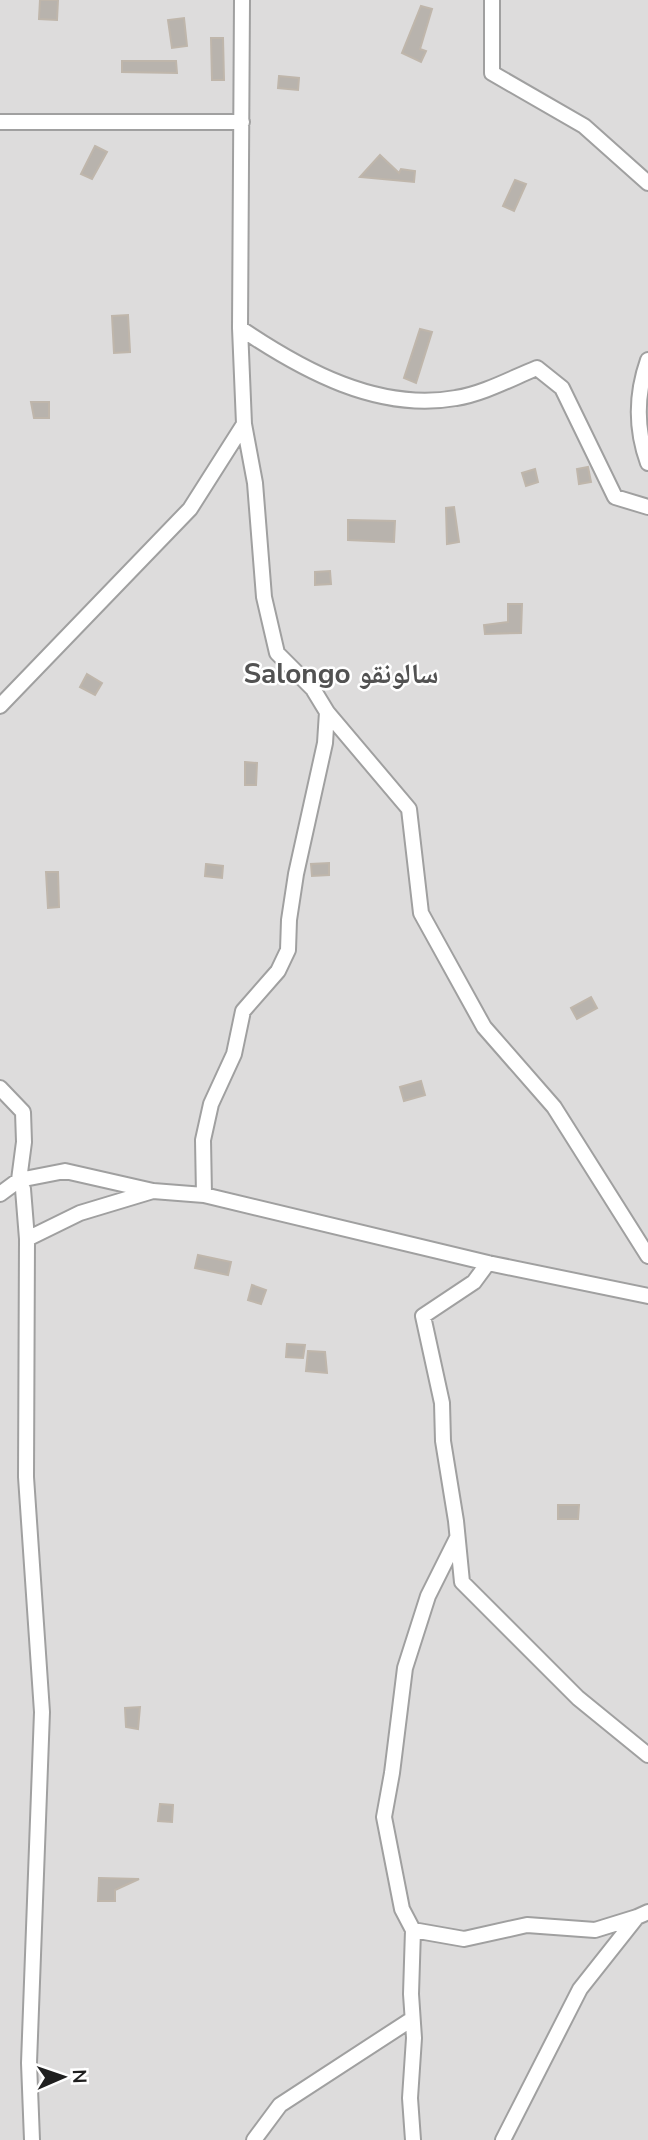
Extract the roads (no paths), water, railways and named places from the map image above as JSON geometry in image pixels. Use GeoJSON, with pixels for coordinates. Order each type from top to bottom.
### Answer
{"type":"FeatureCollection","features":[{"type":"Feature","properties":{"kind":"street"},"geometry":{"type":"LineString","coordinates":[[242,0],[240,328],[244,424],[255,483],[264,597],[277,653],[313,689],[327,712],[409,809],[421,913],[484,1027],[554,1107],[648,1256]]}},
{"type":"Feature","properties":{"kind":"street"},"geometry":{"type":"LineString","coordinates":[[492,0],[492,73],[584,126],[648,183]]}},
{"type":"Feature","properties":{"kind":"street"},"geometry":{"type":"LineString","coordinates":[[0,122],[242,122]]}},
{"type":"Feature","properties":{"kind":"street"},"geometry":{"type":"LineString","coordinates":[[240,328],[317,374],[360,391],[418,399],[457,398],[537,368],[562,388],[615,497],[648,507]]}},
{"type":"Feature","properties":{"kind":"street"},"geometry":{"type":"LineString","coordinates":[[648,360],[640,382],[639,439],[648,464]]}},
{"type":"Feature","properties":{"kind":"street"},"geometry":{"type":"LineString","coordinates":[[0,706],[190,509],[244,424]]}},
{"type":"Feature","properties":{"kind":"street"},"geometry":{"type":"LineString","coordinates":[[204,1195],[203,1140],[211,1104],[234,1054],[243,1011],[278,971],[288,950],[296,874],[325,743],[327,712]]}},
{"type":"Feature","properties":{"kind":"street"},"geometry":{"type":"LineString","coordinates":[[0,1088],[23,1111],[24,1142],[19,1180],[23,1189],[27,1239],[26,1477],[42,1712],[29,2063],[32,2140]]}},
{"type":"Feature","properties":{"kind":"street"},"geometry":{"type":"LineString","coordinates":[[0,1194],[19,1180],[65,1171],[153,1191],[204,1195],[488,1264],[648,1296]]}},
{"type":"Feature","properties":{"kind":"street"},"geometry":{"type":"LineString","coordinates":[[27,1239],[80,1213],[153,1191]]}},
{"type":"Feature","properties":{"kind":"street"},"geometry":{"type":"LineString","coordinates":[[488,1264],[474,1282],[423,1316],[442,1404],[443,1441],[461,1582],[578,1698],[648,1755]]}},
{"type":"Feature","properties":{"kind":"street"},"geometry":{"type":"LineString","coordinates":[[413,2140],[410,2098],[413,1930],[402,1909],[384,1817],[393,1773],[405,1668],[428,1596],[457,1538]]}},
{"type":"Feature","properties":{"kind":"street"},"geometry":{"type":"LineString","coordinates":[[413,1930],[464,1939],[527,1925],[595,1930],[642,1914]]}},
{"type":"Feature","properties":{"kind":"street"},"geometry":{"type":"LineString","coordinates":[[503,2140],[580,1990],[642,1914]]}},
{"type":"Feature","properties":{"kind":"street"},"geometry":{"type":"LineString","coordinates":[[254,2140],[280,2105],[330,2069],[412,2019]]}},
{"type":"Feature","properties":{"kind":"district","name":"Salongo سالونقو"},"geometry":{"type":"Point","coordinates":[341,673]}}]}
